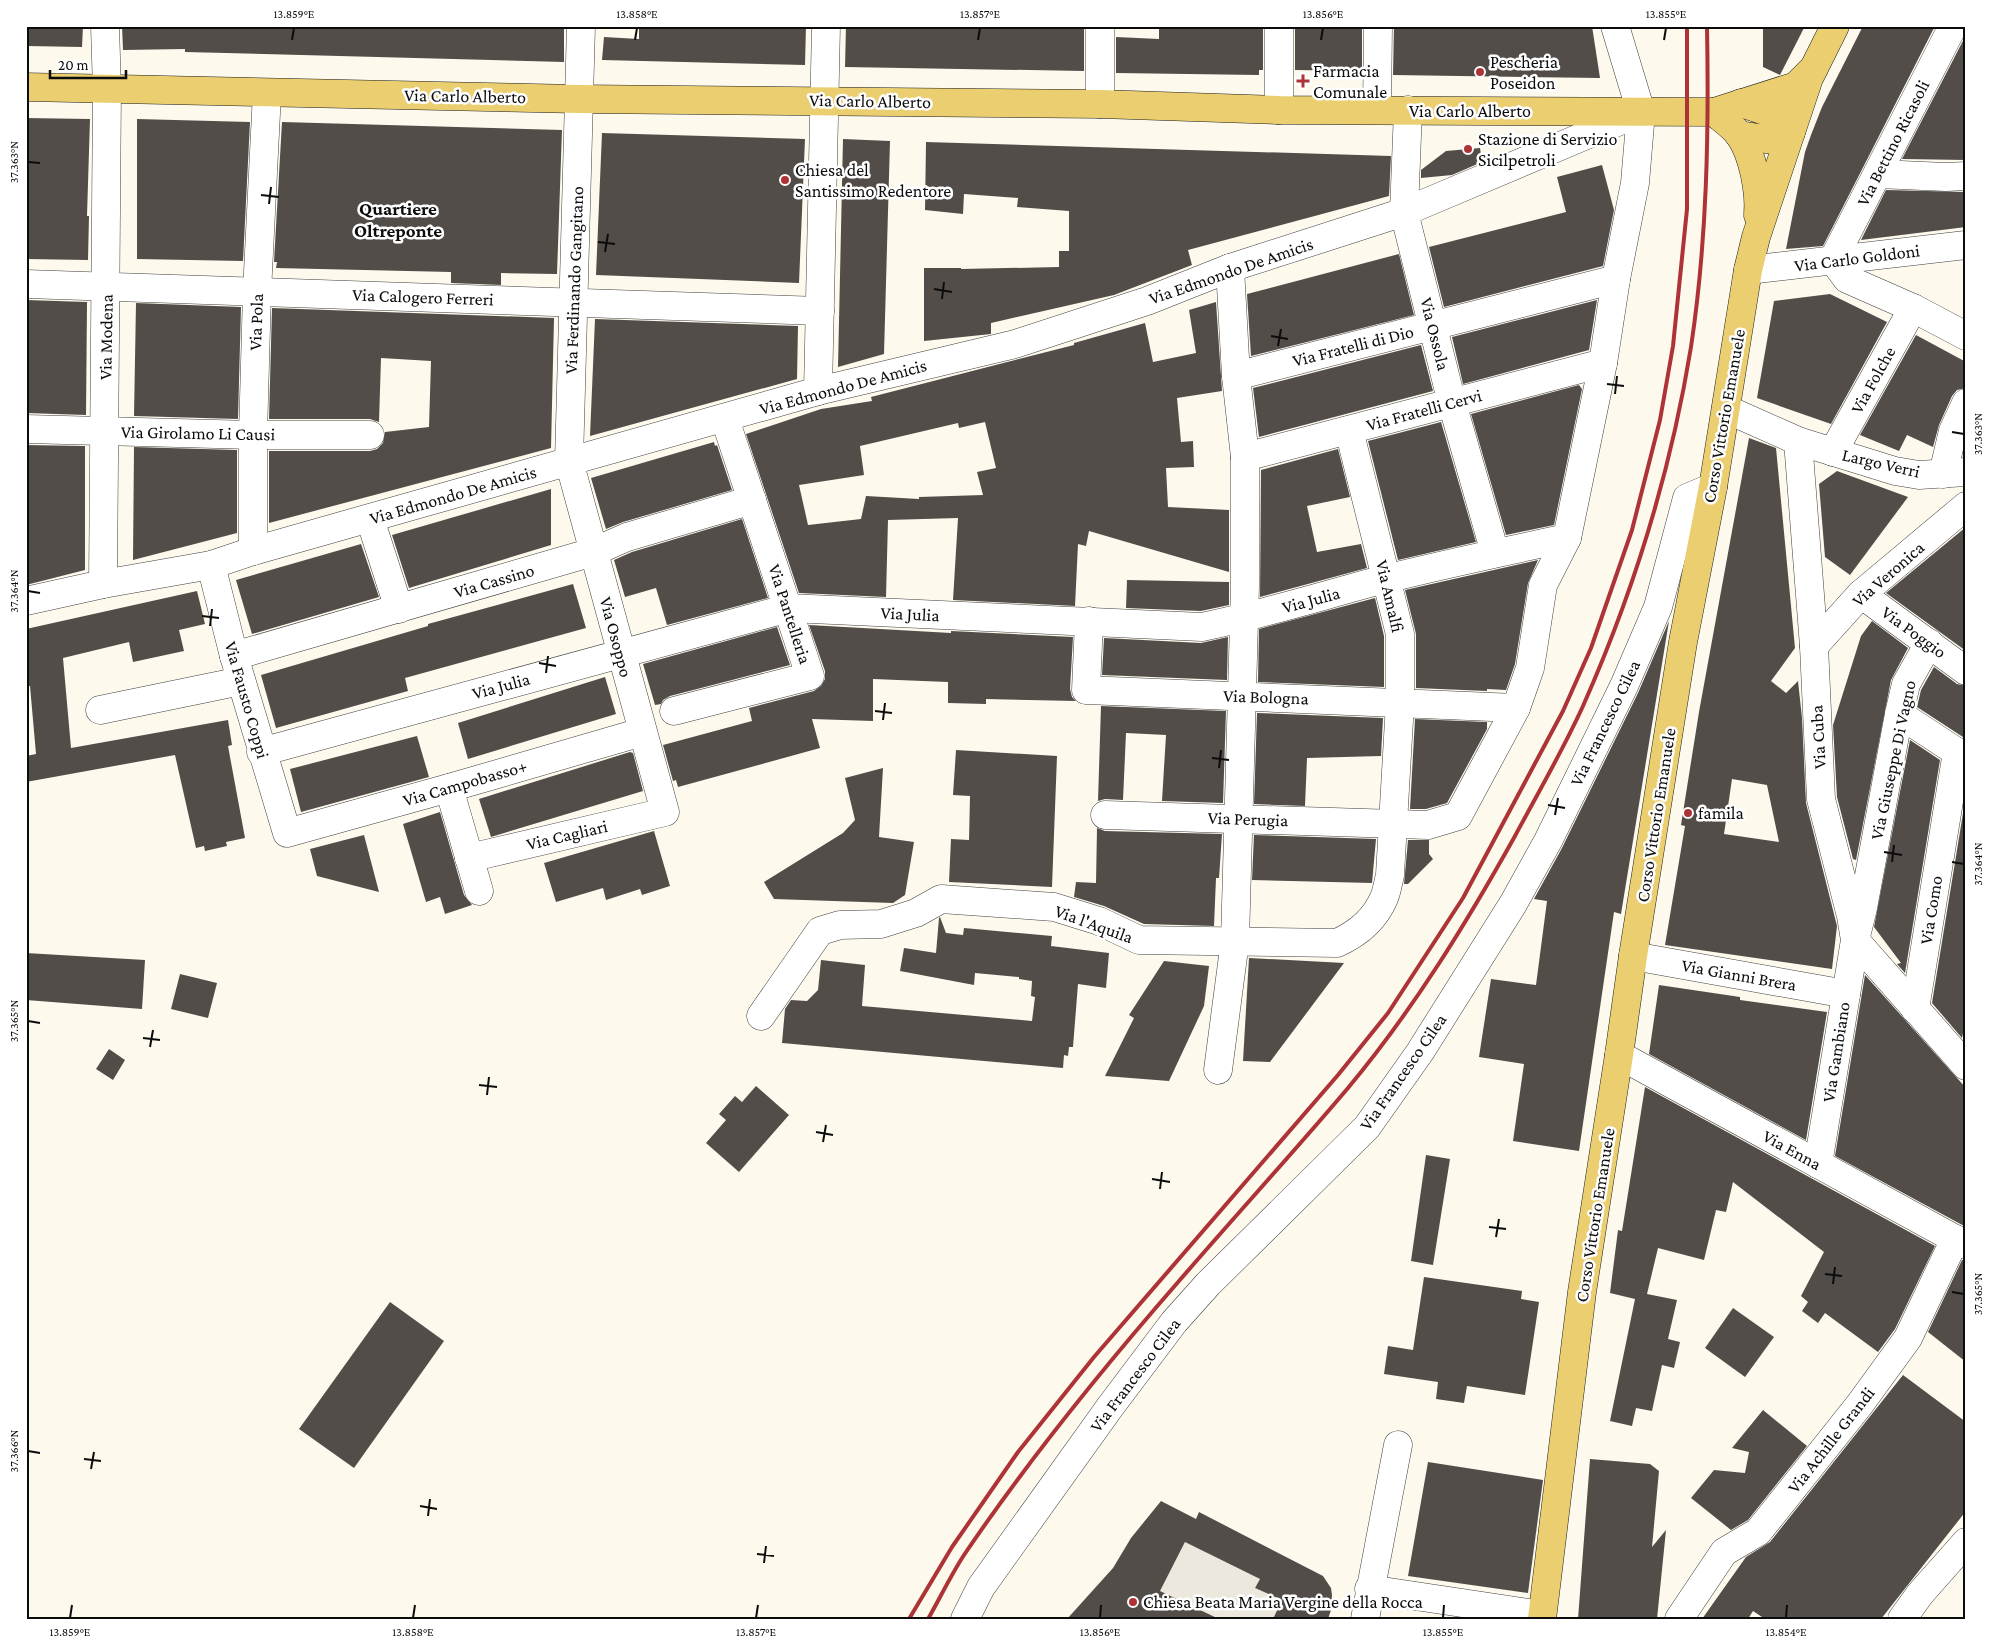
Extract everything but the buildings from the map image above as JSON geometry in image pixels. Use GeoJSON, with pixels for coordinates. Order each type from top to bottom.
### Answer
{"type":"FeatureCollection","features":[{"type":"Feature","properties":{"kind":"main road","name":"Corso Vittorio Emanuele"},"geometry":{"type":"LineString","coordinates":[[1542,1617],[1582,1292],[1633,956],[1683,642],[1713,488],[1748,270],[1756,236],[1791,132],[1814,68],[1835,26]]}},
{"type":"Feature","properties":{"kind":"main road","name":"Via Carlo Alberto"},"geometry":{"type":"LineString","coordinates":[[26,87],[579,99],[1100,104],[1279,110],[1714,112],[1796,86],[1814,68]]}},
{"type":"Feature","properties":{"kind":"main road"},"geometry":{"type":"LineString","coordinates":[[1740,135],[1772,140],[1791,132],[1780,116],[1741,103]]}},
{"type":"Feature","properties":{"kind":"main road"},"geometry":{"type":"LineString","coordinates":[[1714,112],[1740,135],[1750,156],[1759,205],[1756,236]]}},
{"type":"Feature","properties":{"kind":"street","name":"Via Modena"},"geometry":{"type":"LineString","coordinates":[[103,584],[107,89],[105,26]]}},
{"type":"Feature","properties":{"kind":"street","name":"Via Ferdinando Gangitano"},"geometry":{"type":"LineString","coordinates":[[569,461],[581,26]]}},
{"type":"Feature","properties":{"kind":"street"},"geometry":{"type":"LineString","coordinates":[[818,391],[826,26]]}},
{"type":"Feature","properties":{"kind":"street"},"geometry":{"type":"LineString","coordinates":[[1100,26],[1100,104]]}},
{"type":"Feature","properties":{"kind":"street"},"geometry":{"type":"LineString","coordinates":[[1279,26],[1279,110]]}},
{"type":"Feature","properties":{"kind":"street"},"geometry":{"type":"LineString","coordinates":[[1376,110],[1378,26]]}},
{"type":"Feature","properties":{"kind":"street"},"geometry":{"type":"LineString","coordinates":[[1615,26],[1640,112]]}},
{"type":"Feature","properties":{"kind":"street","name":"Via Bettino Ricasoli"},"geometry":{"type":"LineString","coordinates":[[1833,260],[1953,26]]}},
{"type":"Feature","properties":{"kind":"street","name":"Via Pola"},"geometry":{"type":"LineString","coordinates":[[253,551],[253,435],[257,292],[267,93]]}},
{"type":"Feature","properties":{"kind":"street","name":"Via Ossola"},"geometry":{"type":"LineString","coordinates":[[1408,110],[1404,212],[1452,403],[1496,553]]}},
{"type":"Feature","properties":{"kind":"street","name":"Via Edmondo De Amicis"},"geometry":{"type":"LineString","coordinates":[[26,602],[103,584],[211,565],[253,551],[569,461],[725,419],[818,391],[1015,344],[1147,301],[1230,268],[1404,212],[1640,112]]}},
{"type":"Feature","properties":{"kind":"street","name":"Via Perugia"},"geometry":{"type":"LineString","coordinates":[[1105,815],[1428,825],[1458,816],[1516,708],[1530,668],[1543,585],[1567,538],[1603,363],[1616,279],[1635,183],[1640,112]]}},
{"type":"Feature","properties":{"kind":"street"},"geometry":{"type":"LineString","coordinates":[[1878,174],[1966,176]]}},
{"type":"Feature","properties":{"kind":"street","name":"Via Carlo Goldoni"},"geometry":{"type":"LineString","coordinates":[[1748,270],[1966,245]]}},
{"type":"Feature","properties":{"kind":"street"},"geometry":{"type":"LineString","coordinates":[[1833,260],[1847,279],[1913,308],[1966,336]]}},
{"type":"Feature","properties":{"kind":"street"},"geometry":{"type":"LineString","coordinates":[[1218,1070],[1235,941],[1244,618],[1245,457],[1236,376],[1230,268]]}},
{"type":"Feature","properties":{"kind":"street","name":"Via Fratelli di Dio"},"geometry":{"type":"LineString","coordinates":[[1236,376],[1616,279]]}},
{"type":"Feature","properties":{"kind":"street","name":"Via Calogero Ferreri"},"geometry":{"type":"LineString","coordinates":[[26,284],[820,311]]}},
{"type":"Feature","properties":{"kind":"street","name":"Via Folche"},"geometry":{"type":"LineString","coordinates":[[1833,452],[1913,308]]}},
{"type":"Feature","properties":{"kind":"street","name":"Via Fratelli Cervi"},"geometry":{"type":"LineString","coordinates":[[1245,457],[1603,363]]}},
{"type":"Feature","properties":{"kind":"street"},"geometry":{"type":"LineString","coordinates":[[1954,473],[1953,431],[1966,403]]}},
{"type":"Feature","properties":{"kind":"street"},"geometry":{"type":"LineString","coordinates":[[1726,409],[1798,441]]}},
{"type":"Feature","properties":{"kind":"street","name":"Via Pantelleria"},"geometry":{"type":"LineString","coordinates":[[674,711],[810,676],[725,419]]}},
{"type":"Feature","properties":{"kind":"street","name":"Via Girolamo Li Causi"},"geometry":{"type":"LineString","coordinates":[[26,429],[253,435],[370,435]]}},
{"type":"Feature","properties":{"kind":"street","name":"Via Amalfi"},"geometry":{"type":"LineString","coordinates":[[1350,430],[1400,634],[1400,703],[1392,824]]}},
{"type":"Feature","properties":{"kind":"street","name":"Largo Verri"},"geometry":{"type":"LineString","coordinates":[[1798,441],[1895,471],[1918,475],[1954,473]]}},
{"type":"Feature","properties":{"kind":"street","name":"Via Cuba"},"geometry":{"type":"LineString","coordinates":[[1798,441],[1814,646],[1821,799],[1851,916],[1855,940]]}},
{"type":"Feature","properties":{"kind":"street","name":"Via Osoppo"},"geometry":{"type":"LineString","coordinates":[[569,461],[620,654],[665,812]]}},
{"type":"Feature","properties":{"kind":"street","name":"Via Francesco Cilea"},"geometry":{"type":"LineString","coordinates":[[965,1619],[981,1587],[1110,1407],[1174,1322],[1208,1284],[1367,1127],[1420,1052],[1502,921],[1548,841],[1624,686],[1658,607],[1687,498],[1713,488]]}},
{"type":"Feature","properties":{"kind":"street","name":"Via Cassino"},"geometry":{"type":"LineString","coordinates":[[100,710],[237,668],[399,609],[593,552],[627,537],[752,500]]}},
{"type":"Feature","properties":{"kind":"street","name":"Via Veronica"},"geometry":{"type":"LineString","coordinates":[[1814,646],[1861,594],[1966,506]]}},
{"type":"Feature","properties":{"kind":"street"},"geometry":{"type":"LineString","coordinates":[[370,519],[399,609]]}},
{"type":"Feature","properties":{"kind":"street","name":"Via Julia"},"geometry":{"type":"LineString","coordinates":[[262,752],[789,608],[1202,627],[1244,618],[1386,579],[1567,538]]}},
{"type":"Feature","properties":{"kind":"street","name":"Via Fausto Coppi"},"geometry":{"type":"LineString","coordinates":[[211,565],[237,668],[287,832]]}},
{"type":"Feature","properties":{"kind":"street","name":"Via Poggio"},"geometry":{"type":"LineString","coordinates":[[1861,594],[1966,671]]}},
{"type":"Feature","properties":{"kind":"street","name":"Via Bologna"},"geometry":{"type":"LineString","coordinates":[[1089,621],[1086,690],[1516,708]]}},
{"type":"Feature","properties":{"kind":"street","name":"Via Giuseppe Di Vagno"},"geometry":{"type":"LineString","coordinates":[[1855,940],[1863,908],[1906,684],[1929,643]]}},
{"type":"Feature","properties":{"kind":"street"},"geometry":{"type":"LineString","coordinates":[[1899,714],[1961,755]]}},
{"type":"Feature","properties":{"kind":"street","name":"Via Campobasso+"},"geometry":{"type":"LineString","coordinates":[[287,832],[449,788],[642,732]]}},
{"type":"Feature","properties":{"kind":"street","name":"Via Como"},"geometry":{"type":"LineString","coordinates":[[1916,1009],[1961,755]]}},
{"type":"Feature","properties":{"kind":"street"},"geometry":{"type":"LineString","coordinates":[[449,788],[479,890]]}},
{"type":"Feature","properties":{"kind":"street","name":"Via Cagliari"},"geometry":{"type":"LineString","coordinates":[[469,858],[665,812]]}},
{"type":"Feature","properties":{"kind":"street","name":"Via l'Aquila"},"geometry":{"type":"LineString","coordinates":[[761,1016],[820,931],[840,924],[881,924],[916,913],[941,899],[1054,907],[1099,921],[1140,940],[1337,943],[1351,936],[1372,918],[1384,898],[1390,875],[1392,824]]}},
{"type":"Feature","properties":{"kind":"street"},"geometry":{"type":"LineString","coordinates":[[1855,940],[1965,1062]]}},
{"type":"Feature","properties":{"kind":"street","name":"Via Gambiano"},"geometry":{"type":"LineString","coordinates":[[1818,1164],[1855,940]]}},
{"type":"Feature","properties":{"kind":"street","name":"Via Gianni Brera"},"geometry":{"type":"LineString","coordinates":[[1633,956],[1846,994]]}},
{"type":"Feature","properties":{"kind":"street","name":"Via Enna"},"geometry":{"type":"LineString","coordinates":[[1619,1055],[1960,1242]]}},
{"type":"Feature","properties":{"kind":"street","name":"Via Achille Grandi"},"geometry":{"type":"LineString","coordinates":[[1679,1619],[1724,1552],[1758,1532],[1860,1404],[1908,1338],[1960,1242]]}},
{"type":"Feature","properties":{"kind":"street"},"geometry":{"type":"LineString","coordinates":[[1365,1619],[1369,1589],[1398,1445]]}},
{"type":"Feature","properties":{"kind":"street"},"geometry":{"type":"LineString","coordinates":[[1902,1619],[1920,1594],[1954,1570],[1966,1542]]}},
{"type":"Feature","properties":{"kind":"street"},"geometry":{"type":"LineString","coordinates":[[1369,1589],[1542,1617]]}},
{"type":"Feature","properties":{"kind":"shaded area"},"geometry":{"type":"Polygon","coordinates":[[[1188,1537],[1207,1553],[1260,1579],[1255,1588],[1324,1619],[1204,1619],[1206,1613],[1160,1591],[1188,1537]]]}},
{"type":"Feature","properties":{"kind":"railway"},"geometry":{"type":"LineString","coordinates":[[909,1619],[952,1547],[1018,1452],[1094,1357],[1338,1075],[1388,1013],[1463,898],[1563,711],[1591,648],[1632,530],[1660,420],[1673,346],[1687,209],[1687,26]]}},
{"type":"Feature","properties":{"kind":"railway"},"geometry":{"type":"LineString","coordinates":[[928,1619],[964,1555],[1014,1484],[1067,1415],[1151,1314],[1348,1088],[1395,1028],[1438,966],[1477,902],[1559,755],[1583,706],[1619,619],[1649,530],[1683,393],[1691,347],[1704,227],[1708,106],[1707,26]]}},
{"type":"Feature","properties":{"kind":"place","name":"Pescheria Poseidon"},"geometry":{"type":"Point","coordinates":[1480,72]}},
{"type":"Feature","properties":{"kind":"place","name":"Farmacia Comunale"},"geometry":{"type":"Point","coordinates":[1303,81]}},
{"type":"Feature","properties":{"kind":"place","name":"Stazione di Servizio Sicilpetroli"},"geometry":{"type":"Point","coordinates":[1468,149]}},
{"type":"Feature","properties":{"kind":"place","name":"Chiesa del Santissimo Redentore"},"geometry":{"type":"Point","coordinates":[785,180]}},
{"type":"Feature","properties":{"kind":"place","name":"famila"},"geometry":{"type":"Point","coordinates":[1688,813]}},
{"type":"Feature","properties":{"kind":"place","name":"Chiesa Beata Maria Vergine della Rocca"},"geometry":{"type":"Point","coordinates":[1133,1602]}},
{"type":"Feature","properties":{"kind":"district","name":"Quartiere Oltreponte"},"geometry":{"type":"Point","coordinates":[398,219]}}]}
